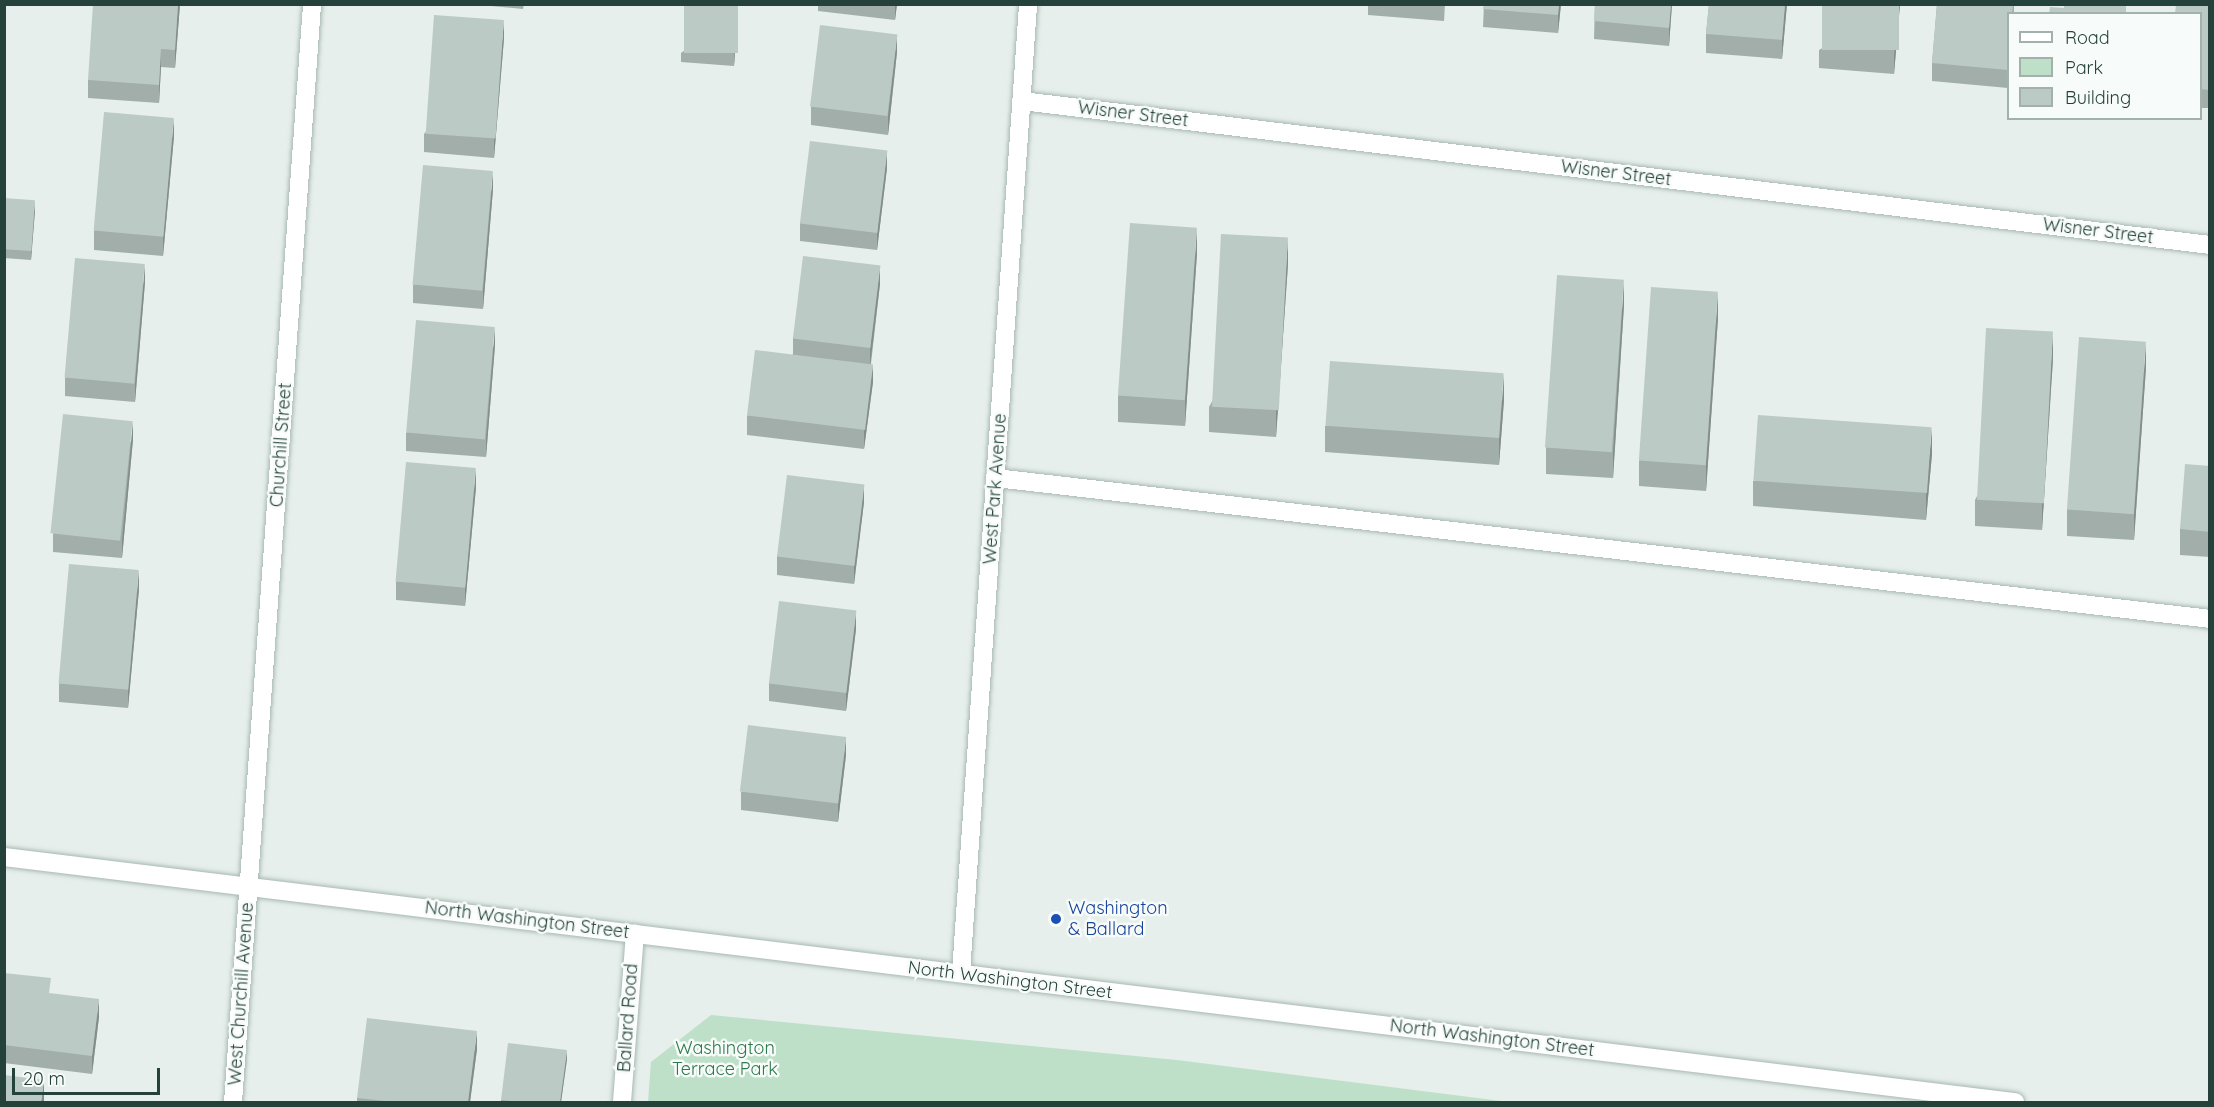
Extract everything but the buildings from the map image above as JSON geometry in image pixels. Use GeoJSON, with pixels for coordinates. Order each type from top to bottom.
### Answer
{"type":"FeatureCollection","features":[{"type":"Feature","properties":{"kind":"street","name":"Churchill Street"},"geometry":{"type":"LineString","coordinates":[[249,886],[312,4]]}},
{"type":"Feature","properties":{"kind":"street","name":"West Park Avenue"},"geometry":{"type":"LineString","coordinates":[[961,973],[1028,4]]}},
{"type":"Feature","properties":{"kind":"street","name":"Wisner Street"},"geometry":{"type":"LineString","coordinates":[[1022,101],[2210,245]]}},
{"type":"Feature","properties":{"kind":"street"},"geometry":{"type":"LineString","coordinates":[[996,478],[2210,619]]}},
{"type":"Feature","properties":{"kind":"street","name":"North Washington Street"},"geometry":{"type":"LineString","coordinates":[[4,856],[2015,1102]]}},
{"type":"Feature","properties":{"kind":"street","name":"West Churchill Avenue"},"geometry":{"type":"LineString","coordinates":[[233,1102],[249,886]]}},
{"type":"Feature","properties":{"kind":"street","name":"Ballard Road"},"geometry":{"type":"LineString","coordinates":[[622,1102],[635,933]]}},
{"type":"Feature","properties":{"kind":"green space","name":"Washington Terrace Park"},"geometry":{"type":"Polygon","coordinates":[[[711,1015],[1177,1060],[1509,1102],[648,1102],[651,1062],[711,1015]]]}},
{"type":"Feature","properties":{"kind":"place","name":"Washington & Ballard"},"geometry":{"type":"Point","coordinates":[1056,919]}}]}
